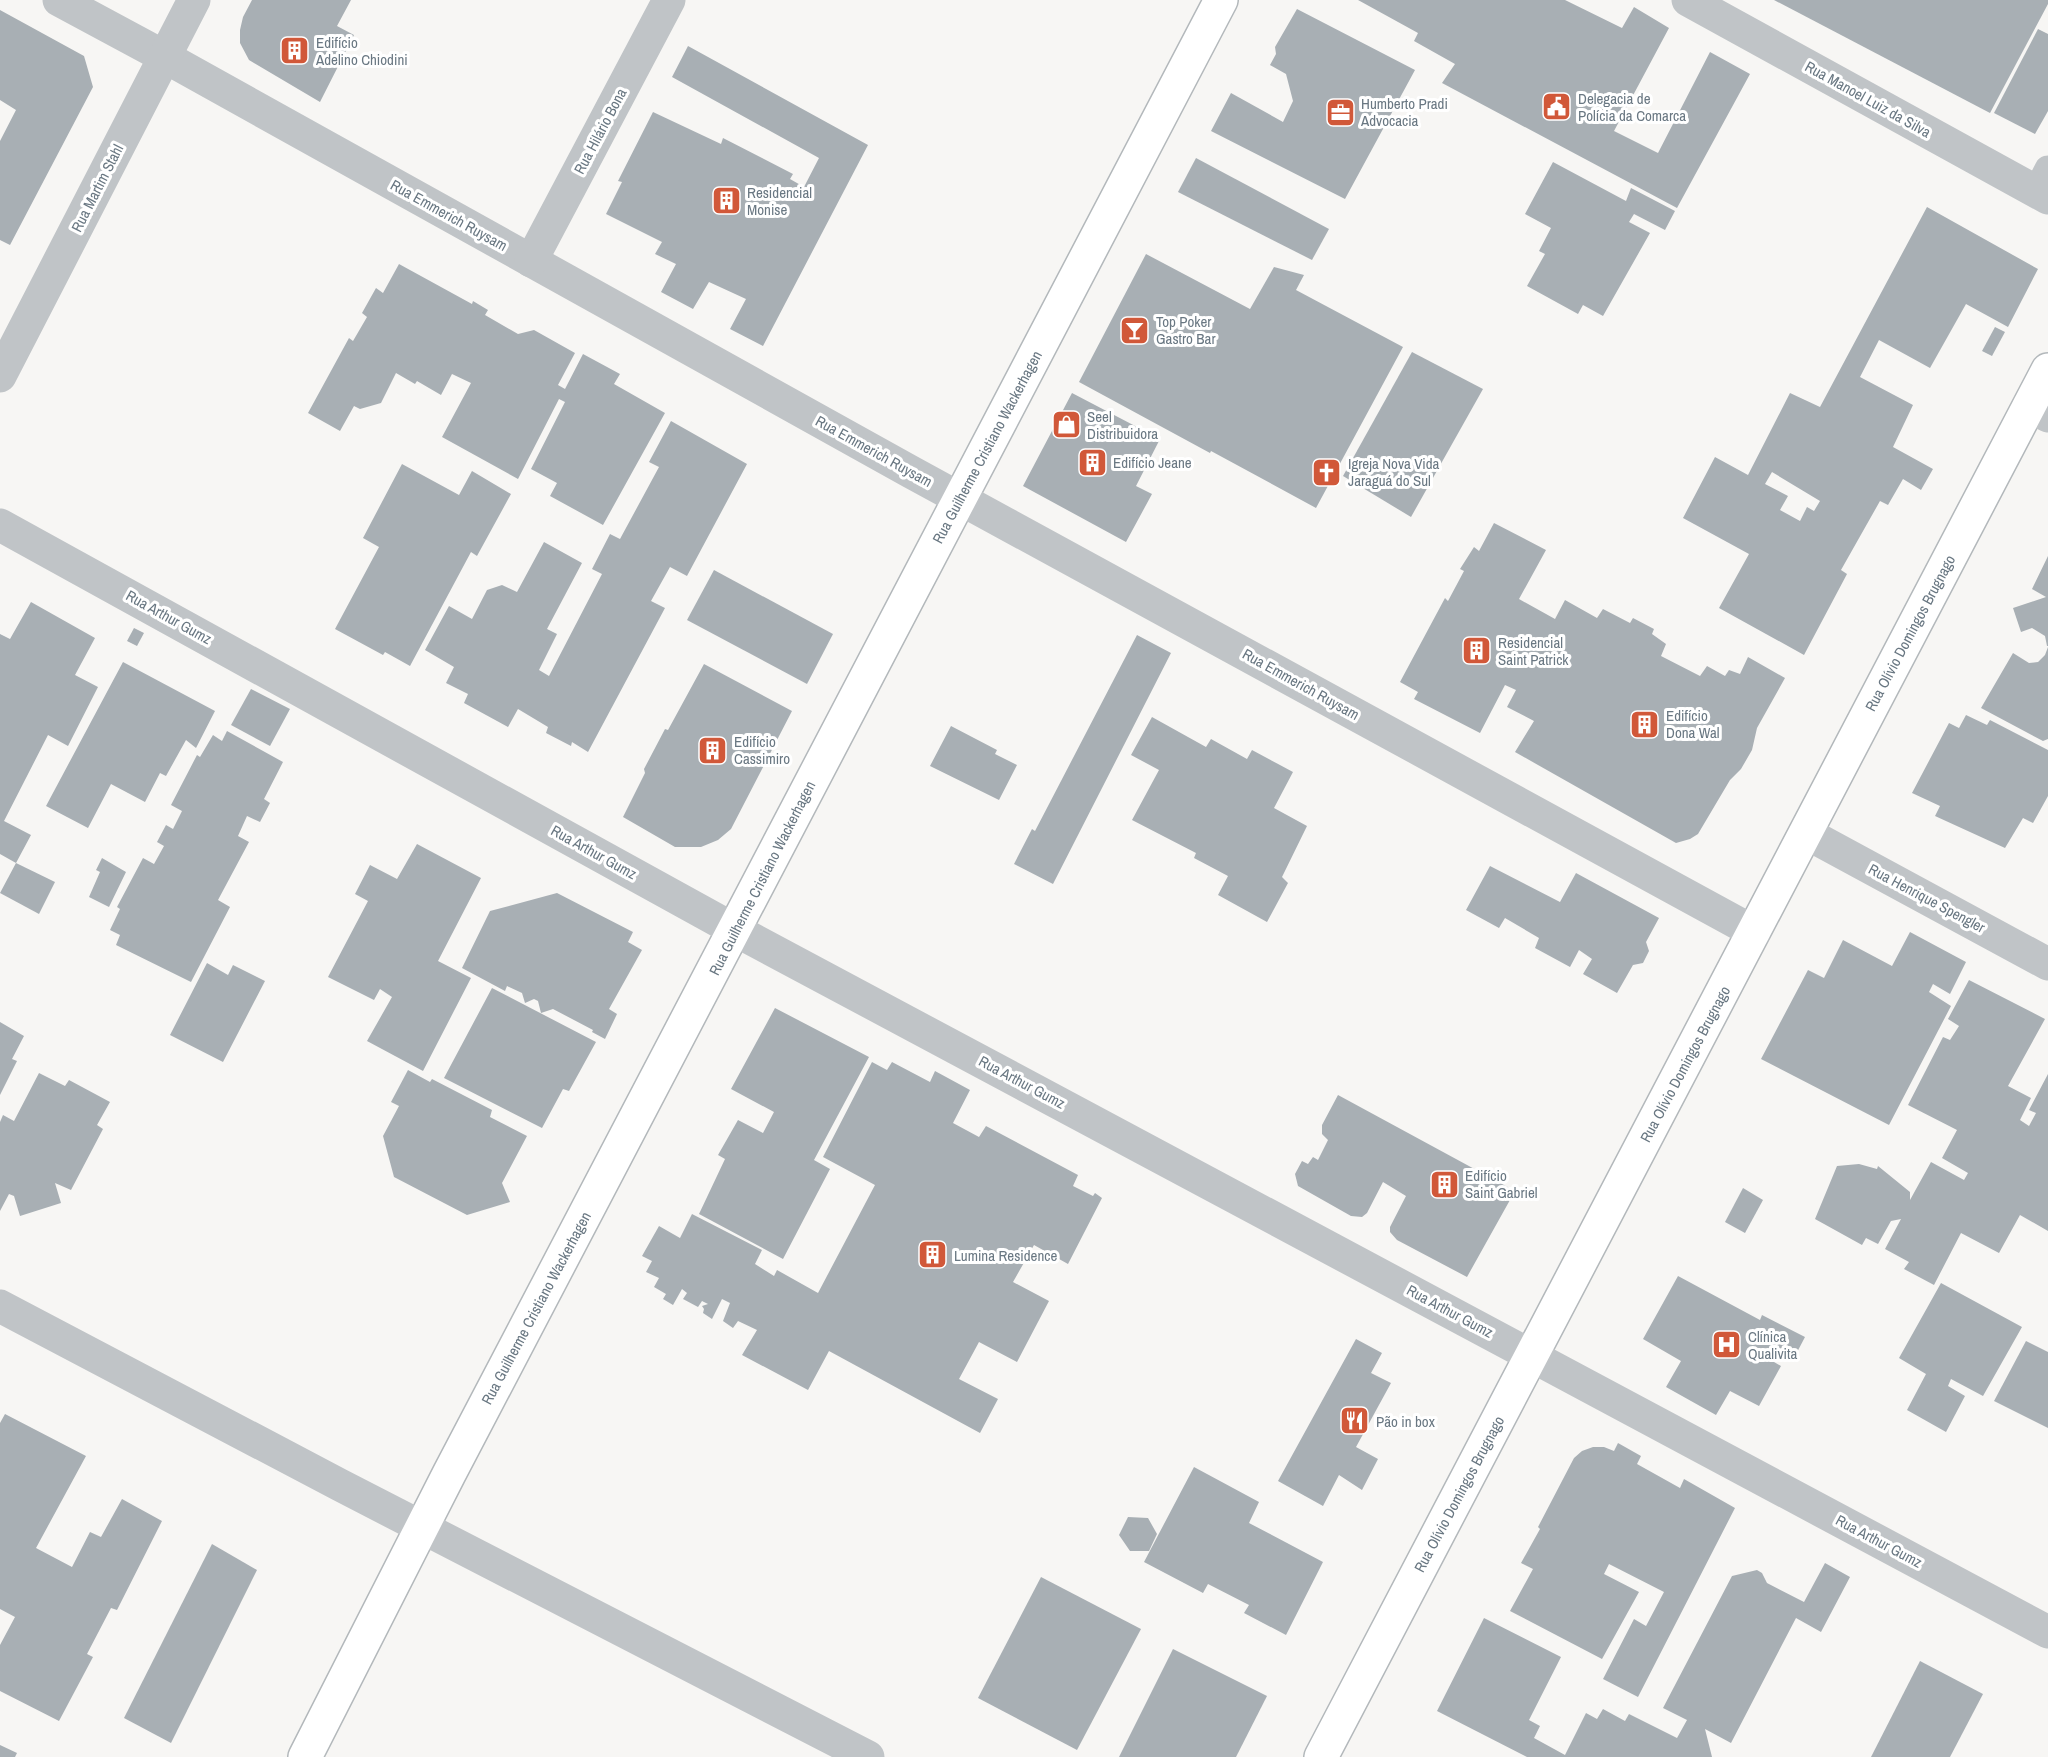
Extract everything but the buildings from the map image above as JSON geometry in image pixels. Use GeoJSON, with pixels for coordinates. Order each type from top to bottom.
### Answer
{"type":"FeatureCollection","features":[{"type":"Feature","properties":{"kind":"street","name":"Rua Emmerich Ruysam"},"geometry":{"type":"LineString","coordinates":[[59,0],[960,498],[1754,932]]}},
{"type":"Feature","properties":{"kind":"street","name":"Rua Martim Stahl"},"geometry":{"type":"LineString","coordinates":[[0,376],[195,0]]}},
{"type":"Feature","properties":{"kind":"street","name":"Rua Hilário Bona"},"geometry":{"type":"LineString","coordinates":[[531,261],[669,0]]}},
{"type":"Feature","properties":{"kind":"street","name":"Rua Guilherme Cristiano Wackerhagen"},"geometry":{"type":"LineString","coordinates":[[305,1757],[422,1527],[1221,0]]}},
{"type":"Feature","properties":{"kind":"street","name":"Rua Manoel Luiz da Silva"},"geometry":{"type":"LineString","coordinates":[[1688,0],[2044,186]]}},
{"type":"Feature","properties":{"kind":"street","name":"Rua Olívio Domingos Brugnago"},"geometry":{"type":"LineString","coordinates":[[1321,1757],[1806,832],[2038,411],[2048,370]]}},
{"type":"Feature","properties":{"kind":"street","name":"Rua Arthur Gumz"},"geometry":{"type":"LineString","coordinates":[[0,525],[735,930],[2048,1632]]}},
{"type":"Feature","properties":{"kind":"street","name":"Rua Henrique Spengler"},"geometry":{"type":"LineString","coordinates":[[1806,832],[2048,964]]}},
{"type":"Feature","properties":{"kind":"street"},"geometry":{"type":"LineString","coordinates":[[0,1306],[868,1757]]}},
{"type":"Feature","properties":{"kind":"place","name":"Edifício Adelino Chiodini"},"geometry":{"type":"Point","coordinates":[295,51]}},
{"type":"Feature","properties":{"kind":"place","name":"Delegacia de Polícia da Comarca"},"geometry":{"type":"Point","coordinates":[1557,107]}},
{"type":"Feature","properties":{"kind":"place","name":"Humberto Pradi Advocacia"},"geometry":{"type":"Point","coordinates":[1340,112]}},
{"type":"Feature","properties":{"kind":"place","name":"Residencial Monise"},"geometry":{"type":"Point","coordinates":[726,201]}},
{"type":"Feature","properties":{"kind":"place","name":"Top Poker Gastro Bar"},"geometry":{"type":"Point","coordinates":[1135,330]}},
{"type":"Feature","properties":{"kind":"place","name":"Seel Distribuidora"},"geometry":{"type":"Point","coordinates":[1066,425]}},
{"type":"Feature","properties":{"kind":"place","name":"Edifício Jeane"},"geometry":{"type":"Point","coordinates":[1092,462]}},
{"type":"Feature","properties":{"kind":"place","name":"Igreja Nova Vida Jaraguá do Sul"},"geometry":{"type":"Point","coordinates":[1327,472]}},
{"type":"Feature","properties":{"kind":"place","name":"Residencial Saint Patrick"},"geometry":{"type":"Point","coordinates":[1477,651]}},
{"type":"Feature","properties":{"kind":"place","name":"Edifício Dona Wal"},"geometry":{"type":"Point","coordinates":[1645,724]}},
{"type":"Feature","properties":{"kind":"place","name":"Edifício Cassimiro"},"geometry":{"type":"Point","coordinates":[713,750]}},
{"type":"Feature","properties":{"kind":"place","name":"Edifício Saint Gabriel"},"geometry":{"type":"Point","coordinates":[1444,1184]}},
{"type":"Feature","properties":{"kind":"place","name":"Lumina Residence"},"geometry":{"type":"Point","coordinates":[933,1255]}},
{"type":"Feature","properties":{"kind":"place","name":"Clínica Qualivita"},"geometry":{"type":"Point","coordinates":[1727,1345]}},
{"type":"Feature","properties":{"kind":"place","name":"Pão in box"},"geometry":{"type":"Point","coordinates":[1355,1421]}}]}
